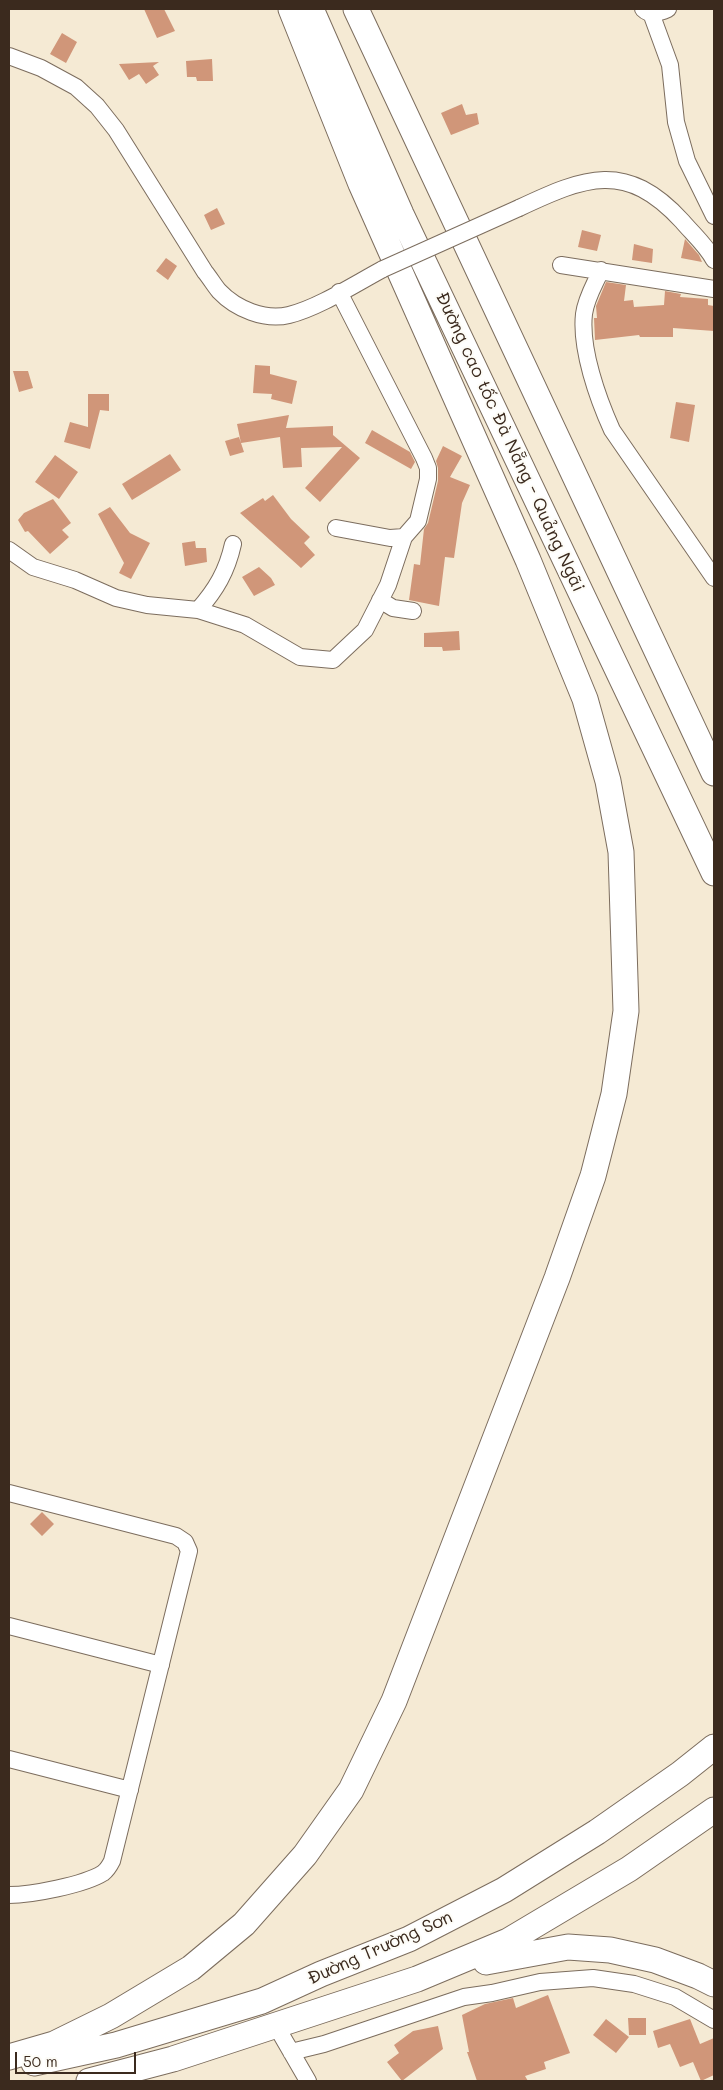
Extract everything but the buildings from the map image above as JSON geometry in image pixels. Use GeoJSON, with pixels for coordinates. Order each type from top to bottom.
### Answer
{"type":"FeatureCollection","features":[{"type":"Feature","properties":{"kind":"highway"},"geometry":{"type":"LineString","coordinates":[[9,2057],[54,2044],[111,2016],[191,1968],[244,1924],[305,1855],[351,1790],[394,1700],[557,1278],[593,1176],[612,1103],[626,1012],[621,852],[608,781],[585,699],[528,560],[361,184],[291,9]]}},
{"type":"Feature","properties":{"kind":"highway","name":"Đường cao tốc Đà Nẵng - Quảng Ngãi"},"geometry":{"type":"LineString","coordinates":[[311,9],[401,214],[714,872]]}},
{"type":"Feature","properties":{"kind":"highway"},"geometry":{"type":"LineString","coordinates":[[356,9],[714,773]]}},
{"type":"Feature","properties":{"kind":"highway","name":"Đường Trường Sơn"},"geometry":{"type":"LineString","coordinates":[[9,2068],[116,2045],[262,2001],[321,1974],[409,1939],[504,1890],[597,1832],[714,1748]]}},
{"type":"Feature","properties":{"kind":"highway","name":"Đường Trường Sơn"},"geometry":{"type":"LineString","coordinates":[[89,2081],[124,2077],[173,2058],[417,1979],[508,1941],[629,1869],[714,1810]]}},
{"type":"Feature","properties":{"kind":"highway"},"geometry":{"type":"LineString","coordinates":[[275,2024],[494,1959],[568,1947],[610,1950],[655,1960],[714,1984]]}},
{"type":"Feature","properties":{"kind":"street"},"geometry":{"type":"LineString","coordinates":[[647,11],[659,13],[668,9]]}},
{"type":"Feature","properties":{"kind":"street"},"geometry":{"type":"LineString","coordinates":[[647,11],[670,66],[676,122],[686,160],[714,216]]}},
{"type":"Feature","properties":{"kind":"street"},"geometry":{"type":"LineString","coordinates":[[9,56],[41,68],[76,87],[97,106],[116,130],[220,292],[241,308],[263,316],[288,316],[313,306],[383,269],[563,187],[586,181],[611,180],[631,183],[652,194],[672,210],[714,260]]}},
{"type":"Feature","properties":{"kind":"street"},"geometry":{"type":"LineString","coordinates":[[561,265],[714,289]]}},
{"type":"Feature","properties":{"kind":"street"},"geometry":{"type":"LineString","coordinates":[[601,270],[587,300],[584,314],[584,330],[600,404],[612,430],[714,578]]}},
{"type":"Feature","properties":{"kind":"street"},"geometry":{"type":"LineString","coordinates":[[9,550],[33,567],[75,580],[116,598],[146,605],[198,610],[245,625],[300,658],[333,660],[364,630],[388,585],[404,537],[418,521],[428,479],[428,468],[339,292]]}},
{"type":"Feature","properties":{"kind":"street"},"geometry":{"type":"LineString","coordinates":[[336,528],[390,538],[404,537]]}},
{"type":"Feature","properties":{"kind":"street"},"geometry":{"type":"LineString","coordinates":[[198,610],[219,585],[230,560],[233,544]]}},
{"type":"Feature","properties":{"kind":"street"},"geometry":{"type":"LineString","coordinates":[[380,600],[393,608],[412,611]]}},
{"type":"Feature","properties":{"kind":"street"},"geometry":{"type":"LineString","coordinates":[[9,1493],[176,1536],[185,1542],[189,1551],[112,1861],[105,1872],[92,1878],[26,1895],[9,1895]]}},
{"type":"Feature","properties":{"kind":"street"},"geometry":{"type":"LineString","coordinates":[[9,1626],[160,1665]]}},
{"type":"Feature","properties":{"kind":"street"},"geometry":{"type":"LineString","coordinates":[[9,1759],[130,1790]]}},
{"type":"Feature","properties":{"kind":"street"},"geometry":{"type":"LineString","coordinates":[[291,2052],[324,2044],[464,1997],[540,1982],[593,1978],[634,1984],[675,1998],[714,2020]]}},
{"type":"Feature","properties":{"kind":"street"},"geometry":{"type":"LineString","coordinates":[[275,2024],[308,2081]]}},
{"type":"Feature","properties":{"kind":"street"},"geometry":{"type":"LineString","coordinates":[[116,2045],[124,2077]]}}]}
